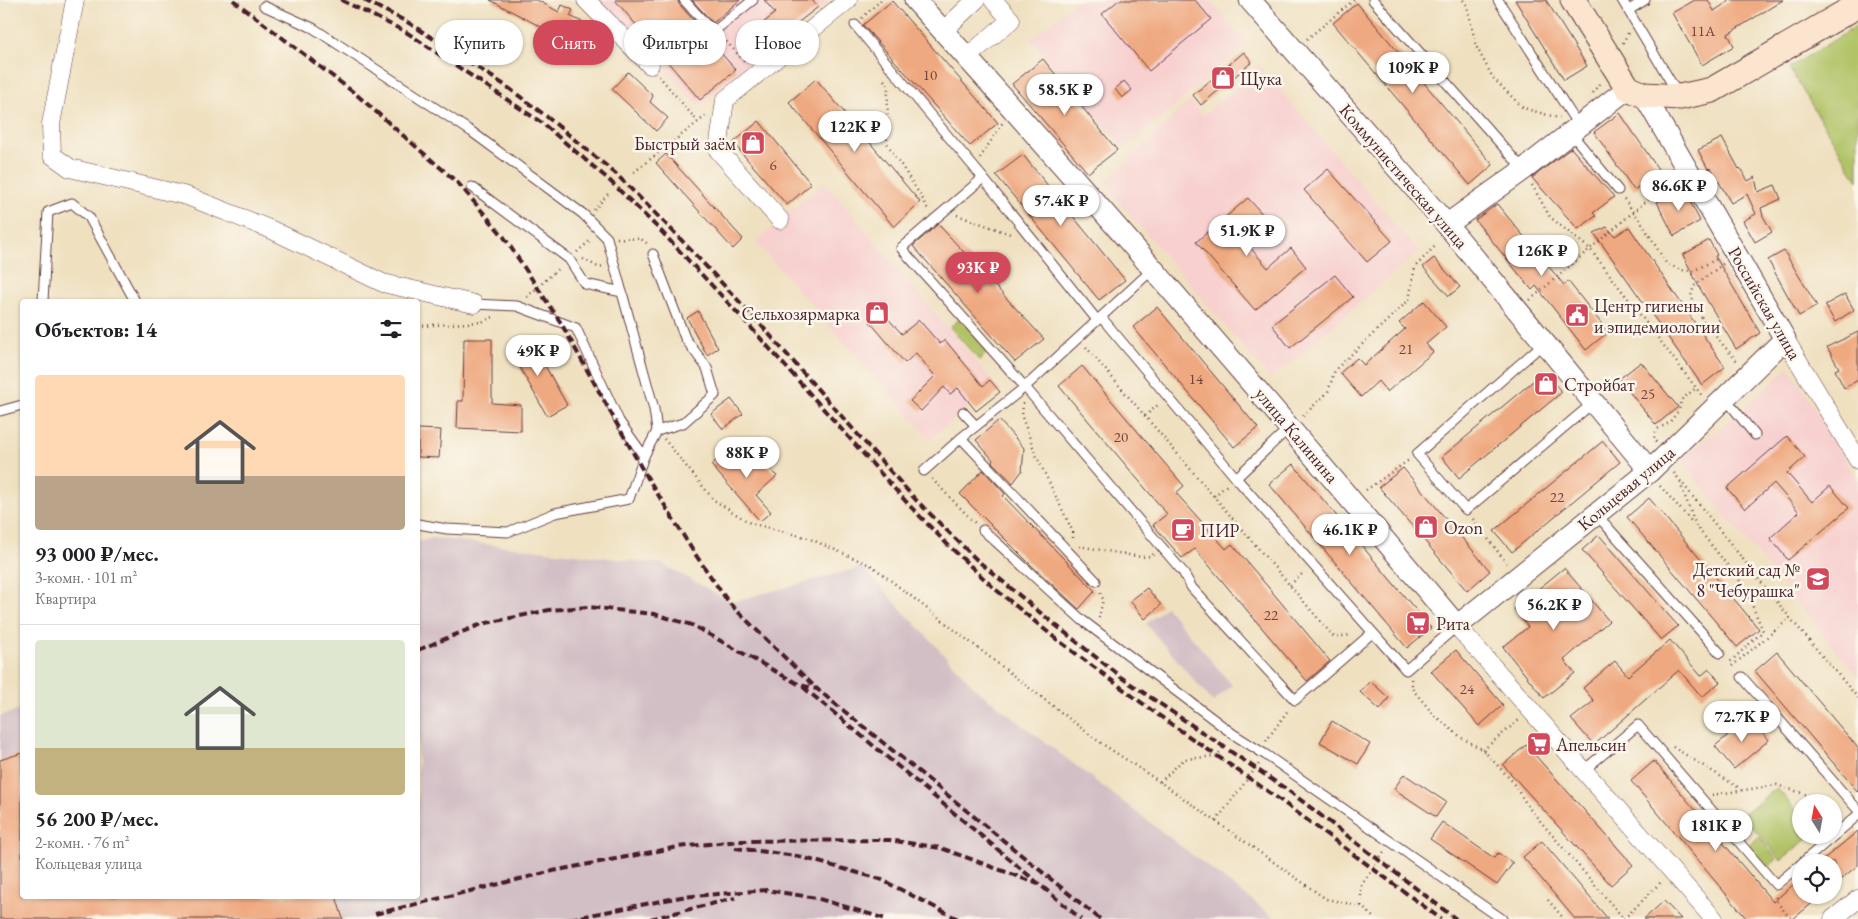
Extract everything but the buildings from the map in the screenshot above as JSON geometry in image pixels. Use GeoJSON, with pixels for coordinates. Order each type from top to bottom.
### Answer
{"type":"FeatureCollection","features":[{"type":"Feature","properties":{"kind":"main road","name":"Российская улица"},"geometry":{"type":"LineString","coordinates":[[1573,0],[1636,91]]}},
{"type":"Feature","properties":{"kind":"main road"},"geometry":{"type":"LineString","coordinates":[[1636,91],[1680,97],[1712,90],[1858,5]]}},
{"type":"Feature","properties":{"kind":"street"},"geometry":{"type":"LineString","coordinates":[[75,0],[51,124],[52,155],[70,168],[187,196],[272,230],[383,283],[474,304]]}},
{"type":"Feature","properties":{"kind":"street"},"geometry":{"type":"LineString","coordinates":[[586,0],[624,39]]}},
{"type":"Feature","properties":{"kind":"street","name":"улица Калинина"},"geometry":{"type":"LineString","coordinates":[[915,0],[1153,269],[1294,424],[1457,626],[1714,919]]}},
{"type":"Feature","properties":{"kind":"street"},"geometry":{"type":"LineString","coordinates":[[943,31],[976,0]]}},
{"type":"Feature","properties":{"kind":"street"},"geometry":{"type":"LineString","coordinates":[[967,57],[1011,20],[993,0]]}},
{"type":"Feature","properties":{"kind":"street","name":"Коммунистическая улица"},"geometry":{"type":"LineString","coordinates":[[1250,0],[1448,226],[1594,402],[1658,471]]}},
{"type":"Feature","properties":{"kind":"street"},"geometry":{"type":"LineString","coordinates":[[780,220],[718,150],[725,100],[757,75],[838,3]]}},
{"type":"Feature","properties":{"kind":"street"},"geometry":{"type":"LineString","coordinates":[[1448,226],[1456,218],[1523,170],[1573,124],[1636,91]]}},
{"type":"Feature","properties":{"kind":"street","name":"Российская улица"},"geometry":{"type":"LineString","coordinates":[[1636,91],[1735,252],[1858,460]]}},
{"type":"Feature","properties":{"kind":"street","name":"Кольцевая улица"},"geometry":{"type":"LineString","coordinates":[[1457,626],[1596,514],[1658,471],[1725,399],[1785,339]]}},
{"type":"Feature","properties":{"kind":"street"},"geometry":{"type":"LineString","coordinates":[[1833,919],[1858,899]]}},
{"type":"Feature","properties":{"kind":"lane"},"geometry":{"type":"LineString","coordinates":[[684,0],[702,20]]}},
{"type":"Feature","properties":{"kind":"lane"},"geometry":{"type":"LineString","coordinates":[[726,22],[754,0]]}},
{"type":"Feature","properties":{"kind":"lane"},"geometry":{"type":"LineString","coordinates":[[1374,0],[1523,170]]}},
{"type":"Feature","properties":{"kind":"lane"},"geometry":{"type":"LineString","coordinates":[[1498,0],[1573,124],[1618,190]]}},
{"type":"Feature","properties":{"kind":"lane"},"geometry":{"type":"LineString","coordinates":[[1622,0],[1680,97]]}},
{"type":"Feature","properties":{"kind":"lane"},"geometry":{"type":"LineString","coordinates":[[1629,10],[1645,0]]}},
{"type":"Feature","properties":{"kind":"lane"},"geometry":{"type":"LineString","coordinates":[[264,6],[313,28],[472,132],[587,218],[607,238],[654,409],[657,431],[644,456],[629,499],[555,513],[508,532],[447,529],[420,524]]}},
{"type":"Feature","properties":{"kind":"lane"},"geometry":{"type":"LineString","coordinates":[[855,25],[1099,318],[1168,396],[1236,478],[1406,670],[1457,626]]}},
{"type":"Feature","properties":{"kind":"lane"},"geometry":{"type":"LineString","coordinates":[[983,178],[901,248],[1025,387],[1162,547],[1183,572],[1192,588],[1295,700],[1372,632]]}},
{"type":"Feature","properties":{"kind":"lane"},"geometry":{"type":"LineString","coordinates":[[472,188],[569,259],[584,284],[622,292]]}},
{"type":"Feature","properties":{"kind":"lane"},"geometry":{"type":"LineString","coordinates":[[42,299],[48,212],[72,203],[89,217],[134,299]]}},
{"type":"Feature","properties":{"kind":"lane"},"geometry":{"type":"LineString","coordinates":[[653,254],[685,338],[707,368],[715,395],[683,423],[657,431]]}},
{"type":"Feature","properties":{"kind":"lane"},"geometry":{"type":"LineString","coordinates":[[924,471],[961,438],[1025,387],[1153,269]]}},
{"type":"Feature","properties":{"kind":"lane"},"geometry":{"type":"LineString","coordinates":[[474,304],[517,306],[576,328],[619,421],[644,456]]}},
{"type":"Feature","properties":{"kind":"lane"},"geometry":{"type":"LineString","coordinates":[[1544,343],[1416,454],[1466,510],[1594,402]]}},
{"type":"Feature","properties":{"kind":"lane"},"geometry":{"type":"LineString","coordinates":[[1725,399],[1755,435]]}},
{"type":"Feature","properties":{"kind":"lane"},"geometry":{"type":"LineString","coordinates":[[0,411],[20,406]]}},
{"type":"Feature","properties":{"kind":"lane"},"geometry":{"type":"LineString","coordinates":[[963,412],[976,426]]}},
{"type":"Feature","properties":{"kind":"lane"},"geometry":{"type":"LineString","coordinates":[[1236,478],[1294,424]]}},
{"type":"Feature","properties":{"kind":"lane"},"geometry":{"type":"LineString","coordinates":[[961,438],[1096,581]]}},
{"type":"Feature","properties":{"kind":"lane"},"geometry":{"type":"LineString","coordinates":[[1596,514],[1720,653]]}},
{"type":"Feature","properties":{"kind":"lane"},"geometry":{"type":"LineString","coordinates":[[983,530],[1097,631],[1233,734],[1502,919]]}},
{"type":"Feature","properties":{"kind":"lane"},"geometry":{"type":"LineString","coordinates":[[1742,677],[1858,810]]}},
{"type":"Feature","properties":{"kind":"lane"},"geometry":{"type":"LineString","coordinates":[[1583,771],[1638,725],[1776,885],[1792,871]]}},
{"type":"Feature","properties":{"kind":"lane"},"geometry":{"type":"LineString","coordinates":[[1812,854],[1858,815]]}},
{"type":"Feature","properties":{"kind":"path"},"geometry":{"type":"LineString","coordinates":[[855,25],[881,0]]}},
{"type":"Feature","properties":{"kind":"path"},"geometry":{"type":"LineString","coordinates":[[1302,43],[1354,0]]}},
{"type":"Feature","properties":{"kind":"path"},"geometry":{"type":"LineString","coordinates":[[1463,0],[1468,6],[1476,46],[1493,78],[1523,108],[1573,124]]}},
{"type":"Feature","properties":{"kind":"path"},"geometry":{"type":"LineString","coordinates":[[726,39],[757,75]]}},
{"type":"Feature","properties":{"kind":"path"},"geometry":{"type":"LineString","coordinates":[[650,65],[698,122]]}},
{"type":"Feature","properties":{"kind":"path"},"geometry":{"type":"LineString","coordinates":[[883,79],[888,86],[887,143],[924,201],[932,220]]}},
{"type":"Feature","properties":{"kind":"path"},"geometry":{"type":"LineString","coordinates":[[634,172],[725,100]]}},
{"type":"Feature","properties":{"kind":"path"},"geometry":{"type":"LineString","coordinates":[[974,168],[1004,121]]}},
{"type":"Feature","properties":{"kind":"path"},"geometry":{"type":"LineString","coordinates":[[1523,170],[1550,217],[1590,249],[1696,388],[1725,399],[1740,372],[1737,361],[1705,324],[1691,296],[1694,286],[1735,252]]}},
{"type":"Feature","properties":{"kind":"path"},"geometry":{"type":"LineString","coordinates":[[1528,301],[1677,175]]}},
{"type":"Feature","properties":{"kind":"path"},"geometry":{"type":"LineString","coordinates":[[1618,190],[1643,225],[1666,263],[1680,270],[1693,270],[1735,252]]}},
{"type":"Feature","properties":{"kind":"path"},"geometry":{"type":"LineString","coordinates":[[587,218],[608,194]]}},
{"type":"Feature","properties":{"kind":"path"},"geometry":{"type":"LineString","coordinates":[[944,210],[1035,242]]}},
{"type":"Feature","properties":{"kind":"path"},"geometry":{"type":"LineString","coordinates":[[607,238],[641,239],[649,245],[653,254]]}},
{"type":"Feature","properties":{"kind":"path"},"geometry":{"type":"LineString","coordinates":[[1294,424],[1328,392],[1335,370],[1409,300],[1415,267],[1436,245]]}},
{"type":"Feature","properties":{"kind":"path"},"geometry":{"type":"LineString","coordinates":[[569,259],[582,259],[598,267],[614,265]]}},
{"type":"Feature","properties":{"kind":"path"},"geometry":{"type":"LineString","coordinates":[[1078,338],[1334,637]]}},
{"type":"Feature","properties":{"kind":"path"},"geometry":{"type":"LineString","coordinates":[[1025,387],[1022,416],[1036,455],[1073,532],[1073,544],[1078,552]]}},
{"type":"Feature","properties":{"kind":"path"},"geometry":{"type":"LineString","coordinates":[[1696,388],[1681,400],[1679,410],[1669,423],[1657,429],[1654,438],[1658,471],[1696,526],[1744,586],[1762,631],[1729,663]]}},
{"type":"Feature","properties":{"kind":"path"},"geometry":{"type":"LineString","coordinates":[[1145,416],[1168,396]]}},
{"type":"Feature","properties":{"kind":"path"},"geometry":{"type":"LineString","coordinates":[[657,431],[714,500],[750,523],[808,538],[872,566],[1098,741],[1160,782],[1326,899],[1361,906],[1374,919]]}},
{"type":"Feature","properties":{"kind":"path"},"geometry":{"type":"LineString","coordinates":[[1361,494],[1416,454]]}},
{"type":"Feature","properties":{"kind":"path"},"geometry":{"type":"LineString","coordinates":[[924,471],[983,530]]}},
{"type":"Feature","properties":{"kind":"path"},"geometry":{"type":"LineString","coordinates":[[1658,471],[1678,480],[1858,698]]}},
{"type":"Feature","properties":{"kind":"path"},"geometry":{"type":"LineString","coordinates":[[1214,496],[1236,478]]}},
{"type":"Feature","properties":{"kind":"path"},"geometry":{"type":"LineString","coordinates":[[1678,480],[1696,526]]}},
{"type":"Feature","properties":{"kind":"path"},"geometry":{"type":"LineString","coordinates":[[1466,510],[1518,577]]}},
{"type":"Feature","properties":{"kind":"path"},"geometry":{"type":"LineString","coordinates":[[1073,544],[1141,557],[1151,556],[1162,547]]}},
{"type":"Feature","properties":{"kind":"path"},"geometry":{"type":"LineString","coordinates":[[1290,585],[1312,564]]}},
{"type":"Feature","properties":{"kind":"path"},"geometry":{"type":"LineString","coordinates":[[1096,581],[1103,599],[1097,631]]}},
{"type":"Feature","properties":{"kind":"path"},"geometry":{"type":"LineString","coordinates":[[1732,666],[1790,618]]}},
{"type":"Feature","properties":{"kind":"path"},"geometry":{"type":"LineString","coordinates":[[1720,653],[1742,677]]}},
{"type":"Feature","properties":{"kind":"path"},"geometry":{"type":"LineString","coordinates":[[1411,665],[1413,690],[1435,716],[1462,738],[1483,750],[1511,780],[1528,808],[1624,919],[1672,872]]}},
{"type":"Feature","properties":{"kind":"path"},"geometry":{"type":"LineString","coordinates":[[1216,822],[1263,753],[1295,700]]}},
{"type":"Feature","properties":{"kind":"path"},"geometry":{"type":"LineString","coordinates":[[1483,750],[1530,711]]}},
{"type":"Feature","properties":{"kind":"path"},"geometry":{"type":"LineString","coordinates":[[1160,782],[1184,759],[1217,756],[1233,734]]}},
{"type":"Feature","properties":{"kind":"path"},"geometry":{"type":"LineString","coordinates":[[1670,745],[1742,790]]}},
{"type":"Feature","properties":{"kind":"path"},"geometry":{"type":"LineString","coordinates":[[1700,796],[1777,785],[1805,794]]}},
{"type":"Feature","properties":{"kind":"path"},"geometry":{"type":"LineString","coordinates":[[1361,906],[1360,886],[1391,841]]}},
{"type":"Feature","properties":{"kind":"path"},"geometry":{"type":"LineString","coordinates":[[1776,885],[1776,901],[1791,919]]}},
{"type":"Feature","properties":{"kind":"path"},"geometry":{"type":"LineString","coordinates":[[1548,900],[1564,919]]}},
{"type":"Feature","properties":{"kind":"shaded area"},"geometry":{"type":"Polygon","coordinates":[[[600,0],[830,0],[805,20],[736,20],[736,65],[750,65],[699,106],[661,65],[726,65],[726,20],[624,20],[624,26],[600,0]]]}},
{"type":"Feature","properties":{"kind":"shaded area"},"geometry":{"type":"Polygon","coordinates":[[[1077,0],[1209,0],[1247,44],[1124,149],[1031,40],[1077,0]]]}},
{"type":"Feature","properties":{"kind":"shaded area"},"geometry":{"type":"Polygon","coordinates":[[[1259,66],[1419,252],[1271,379],[1104,184],[1190,100],[1203,116],[1259,66]]]}},
{"type":"Feature","properties":{"kind":"shaded area","name":"Сельхозярмарка"},"geometry":{"type":"Polygon","coordinates":[[[824,182],[995,384],[930,439],[756,242],[824,182]]]}},
{"type":"Feature","properties":{"kind":"shaded area","name":"Детский сад № 8 \"Чебурашка\""},"geometry":{"type":"Polygon","coordinates":[[[1789,367],[1858,480],[1858,677],[1680,460],[1738,414],[1789,367]]]}},
{"type":"Feature","properties":{"kind":"shaded area"},"geometry":{"type":"Polygon","coordinates":[[[432,538],[662,564],[732,602],[862,567],[977,690],[1276,919],[0,919],[0,716],[20,710],[20,899],[420,899],[420,541],[432,538]]]}},
{"type":"Feature","properties":{"kind":"shaded area"},"geometry":{"type":"Polygon","coordinates":[[[1166,607],[1232,685],[1213,702],[1146,624],[1166,607]]]}},
{"type":"Feature","properties":{"kind":"green space"},"geometry":{"type":"Polygon","coordinates":[[[1858,25],[1858,181],[1789,68],[1858,25]]]}},
{"type":"Feature","properties":{"kind":"green space"},"geometry":{"type":"Polygon","coordinates":[[[961,318],[990,351],[979,360],[950,327],[961,318]]]}},
{"type":"Feature","properties":{"kind":"green space"},"geometry":{"type":"Polygon","coordinates":[[[1777,788],[1792,806],[1792,844],[1801,844],[1781,860],[1742,815],[1777,788]]]}},
{"type":"Feature","properties":{"kind":"green space"},"geometry":{"type":"Polygon","coordinates":[[[1759,837],[1777,859],[1766,868],[1748,846],[1759,837]]]}},
{"type":"Feature","properties":{"kind":"railway"},"geometry":{"type":"LineString","coordinates":[[233,0],[357,95],[458,183],[504,237],[561,323],[641,467],[693,551],[729,603],[817,689]]}},
{"type":"Feature","properties":{"kind":"railway"},"geometry":{"type":"LineString","coordinates":[[341,0],[406,32],[542,123],[608,179],[660,230],[746,322],[909,505],[994,588],[1055,638],[1154,712],[1276,797],[1441,919]]}},
{"type":"Feature","properties":{"kind":"railway"},"geometry":{"type":"LineString","coordinates":[[364,0],[409,23],[506,86],[546,116],[615,173],[752,315],[915,499],[977,560],[1122,678],[1289,791],[1456,919]]}},
{"type":"Feature","properties":{"kind":"railway"},"geometry":{"type":"LineString","coordinates":[[420,649],[482,624],[549,610],[588,607],[654,614],[692,625],[800,685],[817,689],[1100,919]]}},
{"type":"Feature","properties":{"kind":"railway"},"geometry":{"type":"LineString","coordinates":[[803,687],[1081,919]]}},
{"type":"Feature","properties":{"kind":"railway"},"geometry":{"type":"LineString","coordinates":[[375,914],[553,871],[678,847],[740,841],[889,840],[941,848],[1038,884]]}},
{"type":"Feature","properties":{"kind":"railway"},"geometry":{"type":"LineString","coordinates":[[735,848],[797,856],[880,879],[958,919]]}},
{"type":"Feature","properties":{"kind":"railway"},"geometry":{"type":"LineString","coordinates":[[570,919],[681,897],[767,890],[816,898],[886,919]]}},
{"type":"Feature","properties":{"kind":"railway"},"geometry":{"type":"LineString","coordinates":[[650,919],[735,898]]}},
{"type":"Feature","properties":{"kind":"place","name":"Щука"},"geometry":{"type":"Point","coordinates":[1223,78]}},
{"type":"Feature","properties":{"kind":"place","name":"Быстрый заём"},"geometry":{"type":"Point","coordinates":[753,143]}},
{"type":"Feature","properties":{"kind":"place","name":"Сельхозярмарка"},"geometry":{"type":"Point","coordinates":[877,313]}},
{"type":"Feature","properties":{"kind":"place","name":"Центр гигиены и эпидемиологии"},"geometry":{"type":"Point","coordinates":[1577,315]}},
{"type":"Feature","properties":{"kind":"place","name":"Стройбат"},"geometry":{"type":"Point","coordinates":[1546,384]}},
{"type":"Feature","properties":{"kind":"place","name":"Ozon"},"geometry":{"type":"Point","coordinates":[1426,527]}},
{"type":"Feature","properties":{"kind":"place","name":"ПИР"},"geometry":{"type":"Point","coordinates":[1183,530]}},
{"type":"Feature","properties":{"kind":"place","name":"Детский сад № 8 \"Чебурашка\""},"geometry":{"type":"Point","coordinates":[1818,579]}},
{"type":"Feature","properties":{"kind":"place","name":"Рита"},"geometry":{"type":"Point","coordinates":[1418,623]}},
{"type":"Feature","properties":{"kind":"place","name":"Апельсин"},"geometry":{"type":"Point","coordinates":[1539,744]}}]}
